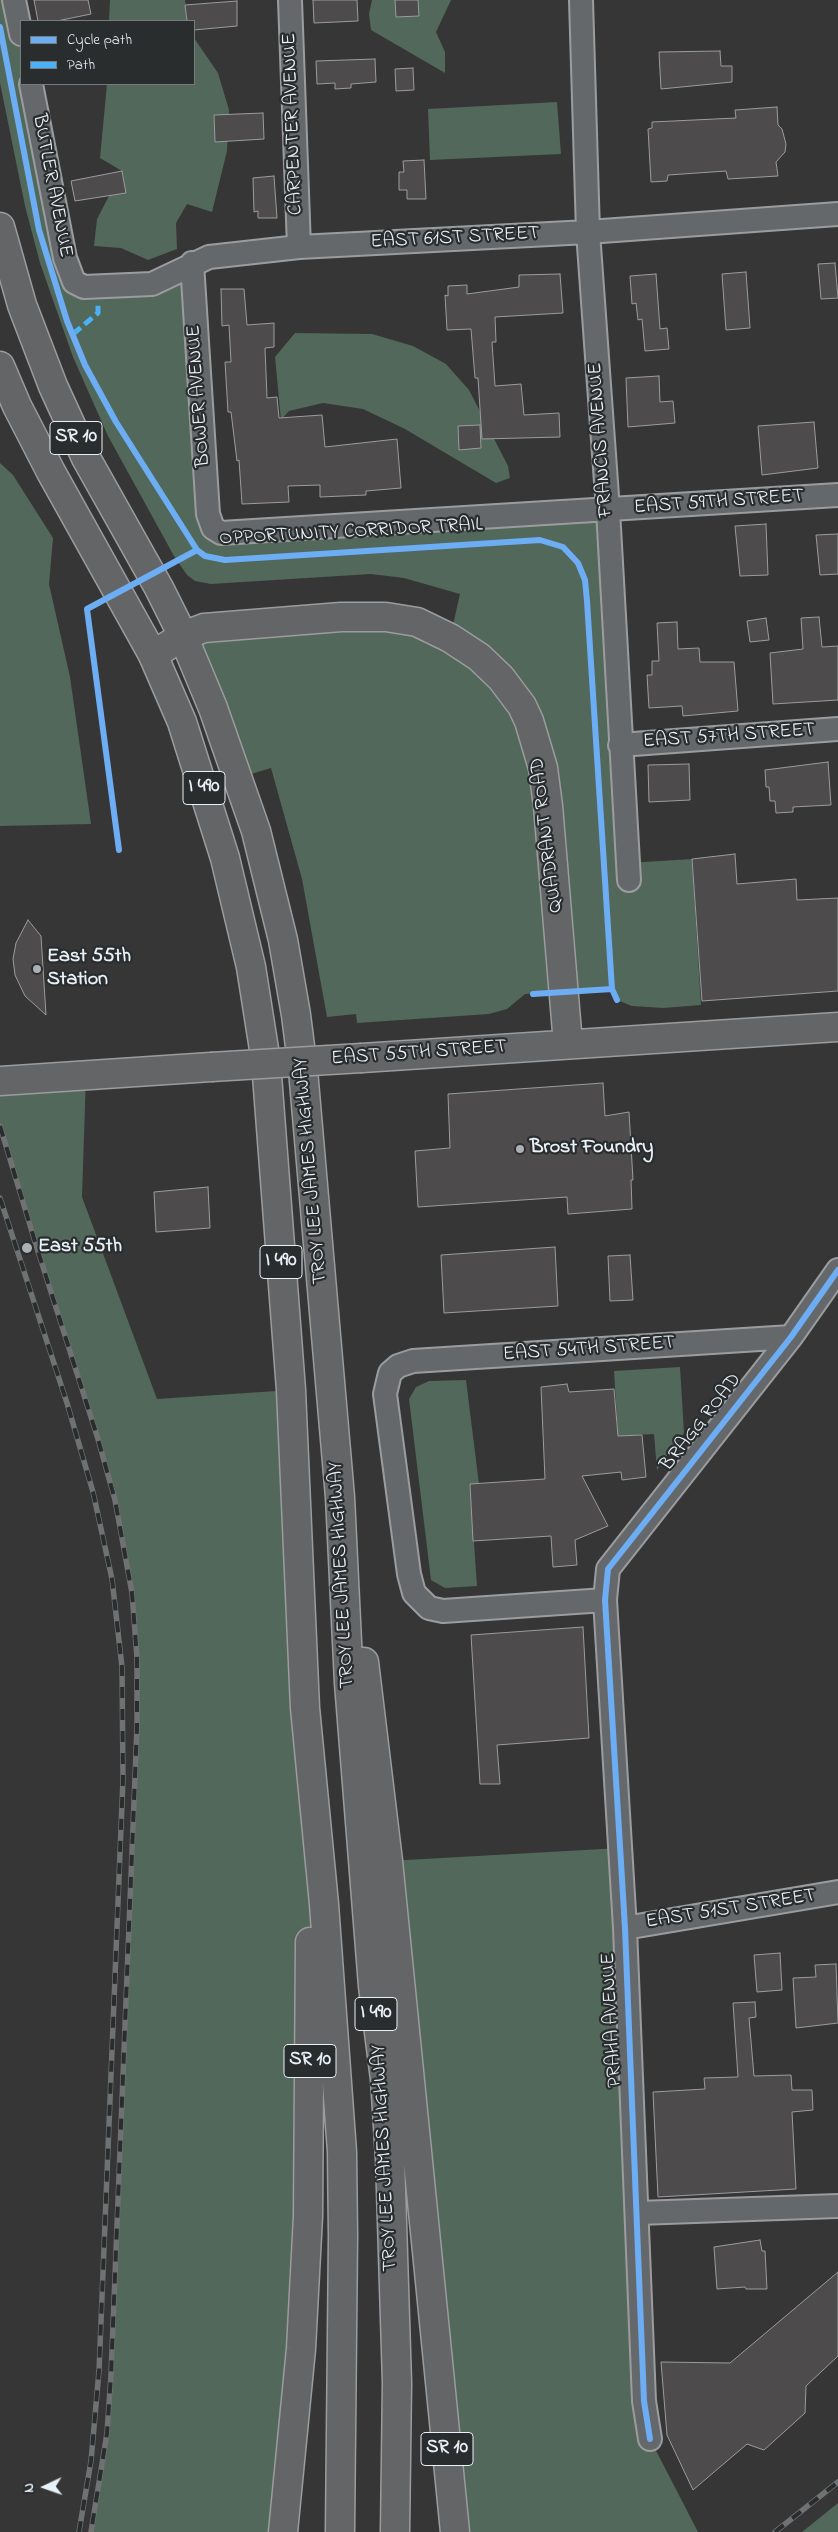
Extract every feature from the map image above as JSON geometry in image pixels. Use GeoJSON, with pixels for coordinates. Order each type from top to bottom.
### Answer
{"type":"FeatureCollection","features":[{"type":"Feature","properties":{"kind":"main road","name":"SR 10"},"geometry":{"type":"LineString","coordinates":[[0,227],[32,336],[57,395],[86,458],[159,588],[183,636]]}},
{"type":"Feature","properties":{"kind":"main road","name":"SR 10"},"geometry":{"type":"LineString","coordinates":[[0,366],[17,406],[51,472],[153,655]]}},
{"type":"Feature","properties":{"kind":"main road","name":"QUADRANT ROAD"},"geometry":{"type":"LineString","coordinates":[[153,655],[183,636],[214,627],[341,617],[386,617],[417,622],[450,638],[479,657],[501,678],[522,706],[529,720],[543,768],[548,806],[568,1044]]}},
{"type":"Feature","properties":{"kind":"main road","name":"TROY LEE JAMES HIGHWAY"},"geometry":{"type":"LineString","coordinates":[[183,636],[213,708],[256,831],[290,974],[309,1125],[340,1497],[349,1683],[373,1986],[385,2079],[390,2158],[397,2383],[395,2532]]}},
{"type":"Feature","properties":{"kind":"main road","name":"TROY LEE JAMES HIGHWAY"},"geometry":{"type":"LineString","coordinates":[[153,655],[182,722],[225,858],[244,934],[264,1039],[290,1390],[305,1708],[324,1904],[342,2152],[340,2532]]}},
{"type":"Feature","properties":{"kind":"main road","name":"EAST 55TH STREET"},"geometry":{"type":"LineString","coordinates":[[0,1081],[838,1028]]}},
{"type":"Feature","properties":{"kind":"main road","name":"SR 10"},"geometry":{"type":"LineString","coordinates":[[340,1497],[370,1704],[455,2532]]}},
{"type":"Feature","properties":{"kind":"main road","name":"SR 10"},"geometry":{"type":"LineString","coordinates":[[283,2532],[302,2349],[308,2216],[310,1962],[305,1708]]}},
{"type":"Feature","properties":{"kind":"main road"},"geometry":{"type":"LineString","coordinates":[[438,2365],[470,2532]]}},
{"type":"Feature","properties":{"kind":"street"},"geometry":{"type":"LineString","coordinates":[[14,0],[20,29]]}},
{"type":"Feature","properties":{"kind":"street","name":"CARPENTER AVENUE"},"geometry":{"type":"LineString","coordinates":[[290,0],[299,247]]}},
{"type":"Feature","properties":{"kind":"street","name":"FRANCIS AVENUE"},"geometry":{"type":"LineString","coordinates":[[581,0],[588,232],[608,510],[629,880]]}},
{"type":"Feature","properties":{"kind":"street","name":"BUTLER AVENUE"},"geometry":{"type":"LineString","coordinates":[[31,85],[65,258],[71,277],[78,286]]}},
{"type":"Feature","properties":{"kind":"street","name":"EAST 61ST STREET"},"geometry":{"type":"LineString","coordinates":[[78,286],[98,288],[152,284],[192,263],[217,255],[299,247],[588,232],[838,214]]}},
{"type":"Feature","properties":{"kind":"street","name":"BOWER AVENUE"},"geometry":{"type":"LineString","coordinates":[[192,263],[208,514],[213,528]]}},
{"type":"Feature","properties":{"kind":"street","name":"EAST 59TH STREET"},"geometry":{"type":"LineString","coordinates":[[213,528],[221,534],[235,534],[838,496]]}},
{"type":"Feature","properties":{"kind":"street","name":"EAST 57TH STREET"},"geometry":{"type":"LineString","coordinates":[[620,745],[838,729]]}},
{"type":"Feature","properties":{"kind":"street","name":"BRAGG ROAD"},"geometry":{"type":"LineString","coordinates":[[604,1600],[608,1569],[791,1336],[838,1270]]}},
{"type":"Feature","properties":{"kind":"street","name":"EAST 54TH STREET"},"geometry":{"type":"LineString","coordinates":[[604,1600],[444,1611],[429,1608],[414,1593],[409,1574],[385,1394],[390,1373],[398,1366],[413,1361],[791,1336]]}},
{"type":"Feature","properties":{"kind":"street","name":"PRAHA AVENUE"},"geometry":{"type":"LineString","coordinates":[[604,1600],[625,1928],[638,2213],[644,2401],[650,2439]]}},
{"type":"Feature","properties":{"kind":"street","name":"EAST 51ST STREET"},"geometry":{"type":"LineString","coordinates":[[625,1928],[838,1892]]}},
{"type":"Feature","properties":{"kind":"street"},"geometry":{"type":"LineString","coordinates":[[638,2213],[838,2206]]}},
{"type":"Feature","properties":{"kind":"green space"},"geometry":{"type":"Polygon","coordinates":[[[0,0],[14,0],[20,29],[20,85],[65,258],[90,288],[192,263],[210,524],[608,510],[628,863],[692,859],[701,1005],[663,1008],[632,1006],[617,1000],[612,989],[525,994],[507,1009],[489,1014],[357,1023],[356,1014],[327,1017],[302,879],[271,768],[238,778],[183,636],[341,617],[450,638],[460,594],[404,578],[371,574],[211,584],[195,581],[187,575],[174,556],[108,436],[73,357],[40,263],[25,206],[0,83],[0,0]]]}},
{"type":"Feature","properties":{"kind":"green space"},"geometry":{"type":"Polygon","coordinates":[[[110,0],[185,0],[187,20],[109,20],[110,0]]]}},
{"type":"Feature","properties":{"kind":"green space"},"geometry":{"type":"Polygon","coordinates":[[[372,0],[451,0],[436,32],[445,52],[445,73],[371,30],[369,14],[372,0]]]}},
{"type":"Feature","properties":{"kind":"green space"},"geometry":{"type":"Polygon","coordinates":[[[195,39],[218,73],[229,110],[227,151],[212,212],[187,204],[176,223],[177,249],[148,260],[121,248],[94,246],[97,219],[122,171],[100,158],[107,85],[195,85],[195,39]]]}},
{"type":"Feature","properties":{"kind":"green space"},"geometry":{"type":"Polygon","coordinates":[[[557,102],[561,154],[430,160],[428,109],[557,102]]]}},
{"type":"Feature","properties":{"kind":"green space"},"geometry":{"type":"Polygon","coordinates":[[[295,333],[372,334],[413,346],[446,364],[469,390],[508,466],[510,478],[496,483],[405,429],[363,409],[323,403],[289,411],[281,420],[275,357],[295,333]]]}},
{"type":"Feature","properties":{"kind":"green space"},"geometry":{"type":"Polygon","coordinates":[[[0,463],[13,475],[53,538],[49,584],[70,677],[91,824],[0,826],[0,463]]]}},
{"type":"Feature","properties":{"kind":"green space"},"geometry":{"type":"Polygon","coordinates":[[[86,1075],[82,1197],[157,1399],[291,1390],[305,1708],[311,1962],[283,2532],[91,2532],[107,2433],[111,2375],[137,1727],[137,1658],[132,1593],[115,1500],[98,1439],[0,1126],[0,1081],[86,1075]]]}},
{"type":"Feature","properties":{"kind":"green space"},"geometry":{"type":"Polygon","coordinates":[[[680,1367],[684,1433],[657,1470],[654,1434],[618,1436],[614,1371],[680,1367]]]}},
{"type":"Feature","properties":{"kind":"green space"},"geometry":{"type":"Polygon","coordinates":[[[466,1380],[479,1484],[470,1485],[477,1586],[445,1588],[431,1580],[409,1399],[416,1387],[429,1381],[466,1380]]]}},
{"type":"Feature","properties":{"kind":"green space"},"geometry":{"type":"Polygon","coordinates":[[[620,1848],[650,2439],[698,2532],[470,2532],[438,2365],[388,1861],[620,1848]]]}},
{"type":"Feature","properties":{"kind":"green space"},"geometry":{"type":"Polygon","coordinates":[[[838,2503],[838,2532],[802,2532],[838,2503]]]}},
{"type":"Feature","properties":{"kind":"building"},"geometry":{"type":"Polygon","coordinates":[[[34,0],[88,0],[91,14],[62,20],[38,20],[34,0]]]}},
{"type":"Feature","properties":{"kind":"building"},"geometry":{"type":"Polygon","coordinates":[[[313,0],[357,0],[358,21],[314,23],[313,0]]]}},
{"type":"Feature","properties":{"kind":"building"},"geometry":{"type":"Polygon","coordinates":[[[395,0],[418,0],[419,16],[396,17],[395,0]]]}},
{"type":"Feature","properties":{"kind":"building"},"geometry":{"type":"Polygon","coordinates":[[[237,1],[237,26],[195,30],[195,20],[187,20],[185,5],[237,1]]]}},
{"type":"Feature","properties":{"kind":"building"},"geometry":{"type":"Polygon","coordinates":[[[720,51],[721,66],[732,66],[732,82],[661,89],[659,52],[720,51]]]}},
{"type":"Feature","properties":{"kind":"building"},"geometry":{"type":"Polygon","coordinates":[[[375,59],[376,82],[351,84],[351,88],[335,89],[335,83],[317,84],[316,61],[375,59]]]}},
{"type":"Feature","properties":{"kind":"building"},"geometry":{"type":"Polygon","coordinates":[[[413,68],[414,90],[396,91],[395,69],[413,68]]]}},
{"type":"Feature","properties":{"kind":"building"},"geometry":{"type":"Polygon","coordinates":[[[777,107],[778,125],[782,129],[786,144],[785,152],[776,162],[778,176],[728,179],[726,171],[668,175],[667,181],[651,182],[648,129],[652,128],[652,122],[736,118],[735,110],[777,107]]]}},
{"type":"Feature","properties":{"kind":"building"},"geometry":{"type":"Polygon","coordinates":[[[263,113],[264,139],[215,142],[214,115],[263,113]]]}},
{"type":"Feature","properties":{"kind":"building"},"geometry":{"type":"Polygon","coordinates":[[[424,160],[426,199],[407,199],[407,190],[399,190],[399,172],[404,172],[403,161],[424,160]]]}},
{"type":"Feature","properties":{"kind":"building"},"geometry":{"type":"Polygon","coordinates":[[[122,171],[126,193],[75,201],[71,181],[122,171]]]}},
{"type":"Feature","properties":{"kind":"building"},"geometry":{"type":"Polygon","coordinates":[[[274,176],[277,218],[258,218],[258,211],[254,212],[253,178],[274,176]]]}},
{"type":"Feature","properties":{"kind":"building"},"geometry":{"type":"Polygon","coordinates":[[[835,263],[838,298],[821,299],[818,264],[835,263]]]}},
{"type":"Feature","properties":{"kind":"building"},"geometry":{"type":"Polygon","coordinates":[[[746,272],[750,328],[726,330],[722,274],[746,272]]]}},
{"type":"Feature","properties":{"kind":"building"},"geometry":{"type":"Polygon","coordinates":[[[560,274],[563,313],[495,317],[496,342],[492,342],[495,386],[521,384],[524,415],[559,413],[560,437],[482,439],[478,378],[475,378],[471,329],[447,330],[445,295],[448,296],[448,286],[467,285],[467,294],[519,287],[519,275],[560,274]]]}},
{"type":"Feature","properties":{"kind":"building"},"geometry":{"type":"Polygon","coordinates":[[[656,274],[660,329],[667,328],[669,349],[645,351],[642,319],[638,320],[636,303],[632,304],[630,276],[656,274]]]}},
{"type":"Feature","properties":{"kind":"building"},"geometry":{"type":"Polygon","coordinates":[[[221,289],[244,289],[247,325],[274,323],[274,347],[265,348],[267,398],[277,397],[279,418],[322,415],[325,447],[397,439],[401,488],[366,491],[366,495],[320,497],[320,485],[288,486],[289,502],[242,504],[239,460],[237,461],[231,412],[228,412],[225,362],[231,362],[229,325],[222,326],[221,289]]]}},
{"type":"Feature","properties":{"kind":"building"},"geometry":{"type":"Polygon","coordinates":[[[659,376],[660,402],[673,401],[675,423],[628,427],[626,378],[659,376]]]}},
{"type":"Feature","properties":{"kind":"building"},"geometry":{"type":"Polygon","coordinates":[[[814,422],[818,468],[762,475],[758,426],[814,422]]]}},
{"type":"Feature","properties":{"kind":"building"},"geometry":{"type":"Polygon","coordinates":[[[480,425],[481,448],[459,450],[458,426],[480,425]]]}},
{"type":"Feature","properties":{"kind":"building"},"geometry":{"type":"Polygon","coordinates":[[[766,524],[768,575],[740,576],[735,526],[766,524]]]}},
{"type":"Feature","properties":{"kind":"building"},"geometry":{"type":"Polygon","coordinates":[[[838,534],[838,574],[820,575],[816,535],[838,534]]]}},
{"type":"Feature","properties":{"kind":"building"},"geometry":{"type":"Polygon","coordinates":[[[819,617],[822,647],[838,646],[838,700],[773,704],[770,653],[803,649],[801,618],[819,617]]]}},
{"type":"Feature","properties":{"kind":"building"},"geometry":{"type":"Polygon","coordinates":[[[766,618],[769,640],[750,642],[747,621],[766,618]]]}},
{"type":"Feature","properties":{"kind":"building"},"geometry":{"type":"Polygon","coordinates":[[[677,622],[678,649],[699,648],[700,662],[734,662],[738,711],[683,716],[682,706],[649,708],[647,675],[652,675],[652,661],[659,661],[657,623],[677,622]]]}},
{"type":"Feature","properties":{"kind":"building"},"geometry":{"type":"Polygon","coordinates":[[[828,762],[831,805],[793,807],[793,812],[776,813],[775,801],[770,801],[769,787],[766,787],[765,770],[828,762]]]}},
{"type":"Feature","properties":{"kind":"building"},"geometry":{"type":"Polygon","coordinates":[[[689,764],[690,800],[649,802],[648,765],[689,764]]]}},
{"type":"Feature","properties":{"kind":"building"},"geometry":{"type":"Polygon","coordinates":[[[735,854],[737,884],[796,879],[797,900],[838,898],[838,991],[702,1001],[692,859],[735,854]]]}},
{"type":"Feature","properties":{"kind":"building","name":"East 55th Station"},"geometry":{"type":"Polygon","coordinates":[[[28,920],[41,936],[46,1015],[25,996],[15,975],[13,959],[16,943],[28,920]]]}},
{"type":"Feature","properties":{"kind":"building","name":"Brost Foundry"},"geometry":{"type":"Polygon","coordinates":[[[603,1083],[605,1116],[629,1112],[633,1180],[631,1180],[632,1209],[568,1214],[567,1197],[418,1207],[415,1151],[450,1148],[448,1094],[603,1083]]]}},
{"type":"Feature","properties":{"kind":"building"},"geometry":{"type":"Polygon","coordinates":[[[208,1187],[210,1228],[156,1232],[154,1192],[208,1187]]]}},
{"type":"Feature","properties":{"kind":"building"},"geometry":{"type":"Polygon","coordinates":[[[555,1247],[558,1306],[444,1313],[441,1255],[555,1247]]]}},
{"type":"Feature","properties":{"kind":"building"},"geometry":{"type":"Polygon","coordinates":[[[630,1255],[633,1300],[610,1301],[608,1256],[630,1255]]]}},
{"type":"Feature","properties":{"kind":"building"},"geometry":{"type":"Polygon","coordinates":[[[567,1384],[569,1392],[614,1389],[618,1436],[642,1435],[646,1477],[622,1480],[621,1472],[582,1476],[608,1526],[575,1540],[577,1565],[553,1567],[551,1536],[473,1541],[470,1484],[545,1479],[541,1387],[567,1384]]]}},
{"type":"Feature","properties":{"kind":"building"},"geometry":{"type":"Polygon","coordinates":[[[583,1627],[589,1738],[497,1745],[500,1784],[480,1784],[471,1635],[583,1627]]]}},
{"type":"Feature","properties":{"kind":"building"},"geometry":{"type":"Polygon","coordinates":[[[780,1953],[782,1990],[757,1992],[754,1955],[780,1953]]]}},
{"type":"Feature","properties":{"kind":"building"},"geometry":{"type":"Polygon","coordinates":[[[836,1964],[838,2023],[796,2028],[793,1978],[816,1977],[815,1965],[836,1964]]]}},
{"type":"Feature","properties":{"kind":"building"},"geometry":{"type":"Polygon","coordinates":[[[755,2002],[756,2017],[749,2018],[754,2076],[791,2075],[792,2090],[812,2090],[813,2110],[792,2112],[796,2189],[658,2197],[653,2092],[705,2089],[704,2078],[738,2077],[733,2003],[755,2002]]]}},
{"type":"Feature","properties":{"kind":"building"},"geometry":{"type":"Polygon","coordinates":[[[760,2240],[762,2251],[765,2251],[767,2289],[746,2289],[745,2287],[717,2289],[714,2247],[760,2240]]]}},
{"type":"Feature","properties":{"kind":"building"},"geometry":{"type":"Polygon","coordinates":[[[838,2272],[838,2356],[806,2386],[805,2413],[764,2450],[747,2444],[693,2490],[667,2435],[661,2362],[730,2363],[838,2272]]]}},
{"type":"Feature","properties":{"kind":"railway"},"geometry":{"type":"LineString","coordinates":[[0,1126],[98,1439],[115,1500],[132,1593],[137,1658],[137,1727],[111,2375],[107,2433],[91,2532]]}},
{"type":"Feature","properties":{"kind":"railway"},"geometry":{"type":"LineString","coordinates":[[0,1198],[67,1403],[93,1492],[112,1579],[122,1667],[123,1779],[99,2371],[91,2461],[79,2532]]}},
{"type":"Feature","properties":{"kind":"railway"},"geometry":{"type":"LineString","coordinates":[[775,2532],[838,2482]]}},
{"type":"Feature","properties":{"kind":"marked path"},"geometry":{"type":"LineString","coordinates":[[73,334],[98,313],[98,303]]}},
{"type":"Feature","properties":{"kind":"cycle path","name":"OPPORTUNITY CORRIDOR TRAIL"},"geometry":{"type":"LineString","coordinates":[[0,27],[39,230],[67,321],[85,365],[116,422],[197,550],[205,556],[225,560],[540,540],[563,547],[578,563],[585,580],[587,601],[612,989]]}},
{"type":"Feature","properties":{"kind":"cycle path"},"geometry":{"type":"LineString","coordinates":[[119,850],[87,609],[197,550]]}},
{"type":"Feature","properties":{"kind":"cycle path"},"geometry":{"type":"LineString","coordinates":[[533,994],[612,989],[617,1000]]}},
{"type":"Feature","properties":{"kind":"cycle path"},"geometry":{"type":"LineString","coordinates":[[650,2439],[644,2401],[625,1928],[605,1600],[608,1569],[791,1337],[838,1270]]}},
{"type":"Feature","properties":{"kind":"place","name":"East 55th Station"},"geometry":{"type":"Point","coordinates":[37,969]}},
{"type":"Feature","properties":{"kind":"place","name":"Brost Foundry"},"geometry":{"type":"Point","coordinates":[520,1149]}},
{"type":"Feature","properties":{"kind":"place","name":"East 55th"},"geometry":{"type":"Point","coordinates":[27,1248]}}]}
